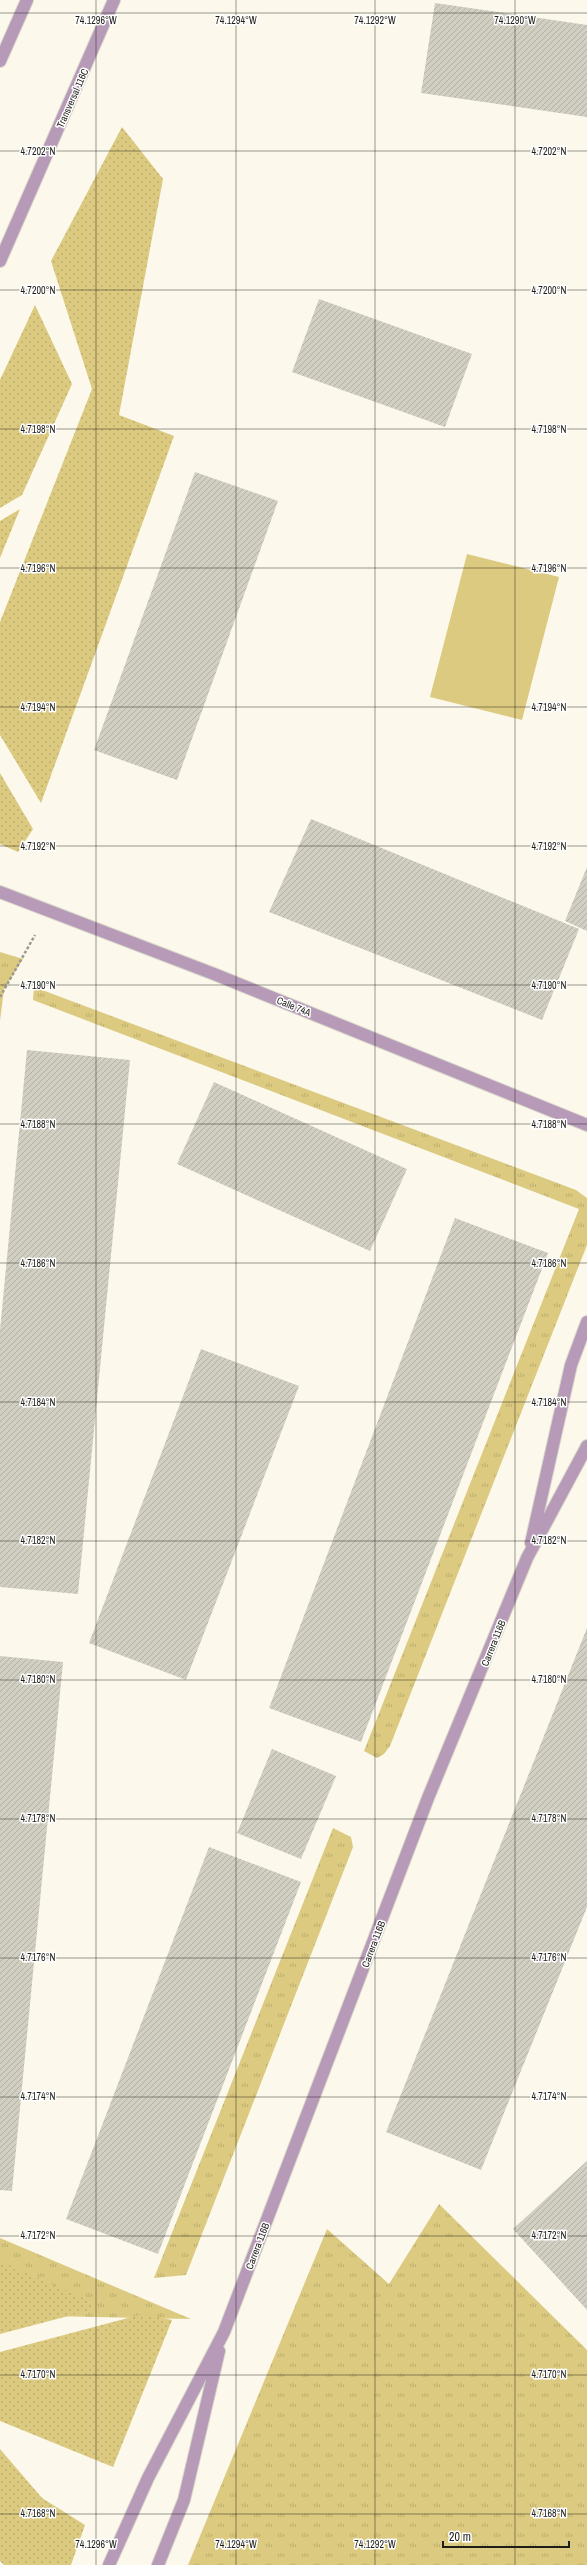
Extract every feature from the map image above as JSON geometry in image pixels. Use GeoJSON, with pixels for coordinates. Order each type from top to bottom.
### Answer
{"type":"FeatureCollection","features":[{"type":"Feature","properties":{"kind":"street"},"geometry":{"type":"LineString","coordinates":[[0,61],[27,0]]}},
{"type":"Feature","properties":{"kind":"street","name":"Transversal 116C"},"geometry":{"type":"LineString","coordinates":[[0,262],[114,0]]}},
{"type":"Feature","properties":{"kind":"street","name":"Calle 74A"},"geometry":{"type":"LineString","coordinates":[[0,892],[221,977],[587,1125]]}},
{"type":"Feature","properties":{"kind":"street","name":"Carrera 116B"},"geometry":{"type":"LineString","coordinates":[[527,1558],[571,1365],[587,1322]]}},
{"type":"Feature","properties":{"kind":"street","name":"Carrera 116B"},"geometry":{"type":"LineString","coordinates":[[109,2565],[148,2478],[224,2332],[428,1798],[527,1558],[587,1446]]}},
{"type":"Feature","properties":{"kind":"street","name":"Carrera 116B"},"geometry":{"type":"LineString","coordinates":[[158,2565],[184,2500],[224,2332]]}},
{"type":"Feature","properties":{"kind":"path"},"geometry":{"type":"LineString","coordinates":[[0,997],[22,960],[47,910]]}},
{"type":"Feature","properties":{"kind":"green space"},"geometry":{"type":"Polygon","coordinates":[[[122,127],[163,179],[119,415],[174,436],[41,803],[0,735],[0,622],[92,389],[51,261],[122,127]]]}},
{"type":"Feature","properties":{"kind":"green space"},"geometry":{"type":"Polygon","coordinates":[[[35,305],[72,384],[22,495],[0,508],[0,380],[35,305]]]}},
{"type":"Feature","properties":{"kind":"green space"},"geometry":{"type":"Polygon","coordinates":[[[20,509],[0,558],[0,521],[20,509]]]}},
{"type":"Feature","properties":{"kind":"green space"},"geometry":{"type":"Polygon","coordinates":[[[467,554],[559,577],[522,720],[430,697],[467,554]]]}},
{"type":"Feature","properties":{"kind":"green space"},"geometry":{"type":"Polygon","coordinates":[[[0,773],[33,829],[18,852],[0,844],[0,773]]]}},
{"type":"Feature","properties":{"kind":"green space"},"geometry":{"type":"Polygon","coordinates":[[[0,952],[23,959],[4,989],[0,1021],[0,952]]]}},
{"type":"Feature","properties":{"kind":"green space"},"geometry":{"type":"Polygon","coordinates":[[[34,987],[576,1190],[587,1198],[587,1245],[390,1746],[384,1754],[377,1758],[364,1751],[579,1209],[33,1000],[34,987]]]}},
{"type":"Feature","properties":{"kind":"green space"},"geometry":{"type":"Polygon","coordinates":[[[333,1828],[351,1837],[353,1847],[186,2275],[154,2278],[333,1828]]]}},
{"type":"Feature","properties":{"kind":"green space"},"geometry":{"type":"Polygon","coordinates":[[[439,2204],[587,2350],[587,2565],[188,2565],[327,2229],[389,2284],[439,2204]]]}},
{"type":"Feature","properties":{"kind":"green space"},"geometry":{"type":"Polygon","coordinates":[[[0,2238],[191,2319],[0,2315],[0,2238]]]}},
{"type":"Feature","properties":{"kind":"green space"},"geometry":{"type":"Polygon","coordinates":[[[0,2261],[92,2302],[91,2310],[0,2334],[0,2261]]]}},
{"type":"Feature","properties":{"kind":"green space"},"geometry":{"type":"Polygon","coordinates":[[[143,2314],[172,2320],[113,2467],[0,2421],[0,2352],[143,2314]]]}},
{"type":"Feature","properties":{"kind":"green space"},"geometry":{"type":"Polygon","coordinates":[[[0,2449],[42,2498],[85,2525],[71,2565],[4,2565],[0,2561],[0,2449]]]}},
{"type":"Feature","properties":{"kind":"building"},"geometry":{"type":"Polygon","coordinates":[[[435,3],[587,25],[587,117],[421,93],[435,3]]]}},
{"type":"Feature","properties":{"kind":"building"},"geometry":{"type":"Polygon","coordinates":[[[319,299],[472,354],[445,427],[292,372],[319,299]]]}},
{"type":"Feature","properties":{"kind":"building"},"geometry":{"type":"Polygon","coordinates":[[[195,472],[278,501],[177,780],[94,750],[195,472]]]}},
{"type":"Feature","properties":{"kind":"building"},"geometry":{"type":"Polygon","coordinates":[[[311,819],[579,929],[542,1020],[269,912],[311,819]]]}},
{"type":"Feature","properties":{"kind":"building"},"geometry":{"type":"Polygon","coordinates":[[[587,867],[587,931],[565,921],[587,867]]]}},
{"type":"Feature","properties":{"kind":"building"},"geometry":{"type":"Polygon","coordinates":[[[27,1050],[130,1060],[78,1594],[0,1587],[0,1330],[27,1050]]]}},
{"type":"Feature","properties":{"kind":"building"},"geometry":{"type":"Polygon","coordinates":[[[214,1082],[407,1169],[370,1251],[177,1164],[214,1082]]]}},
{"type":"Feature","properties":{"kind":"building"},"geometry":{"type":"Polygon","coordinates":[[[455,1218],[548,1253],[361,1742],[269,1708],[455,1218]]]}},
{"type":"Feature","properties":{"kind":"building"},"geometry":{"type":"Polygon","coordinates":[[[201,1349],[299,1386],[186,1680],[89,1643],[201,1349]]]}},
{"type":"Feature","properties":{"kind":"building"},"geometry":{"type":"Polygon","coordinates":[[[587,1628],[587,1907],[481,2170],[386,2132],[587,1628]]]}},
{"type":"Feature","properties":{"kind":"building"},"geometry":{"type":"Polygon","coordinates":[[[0,1656],[63,1662],[12,2191],[0,2190],[0,1656]]]}},
{"type":"Feature","properties":{"kind":"building"},"geometry":{"type":"Polygon","coordinates":[[[272,1749],[336,1776],[301,1859],[237,1833],[272,1749]]]}},
{"type":"Feature","properties":{"kind":"building"},"geometry":{"type":"Polygon","coordinates":[[[209,1847],[301,1882],[158,2254],[66,2219],[209,1847]]]}},
{"type":"Feature","properties":{"kind":"building"},"geometry":{"type":"Polygon","coordinates":[[[587,2161],[587,2310],[513,2229],[587,2161]]]}}]}
